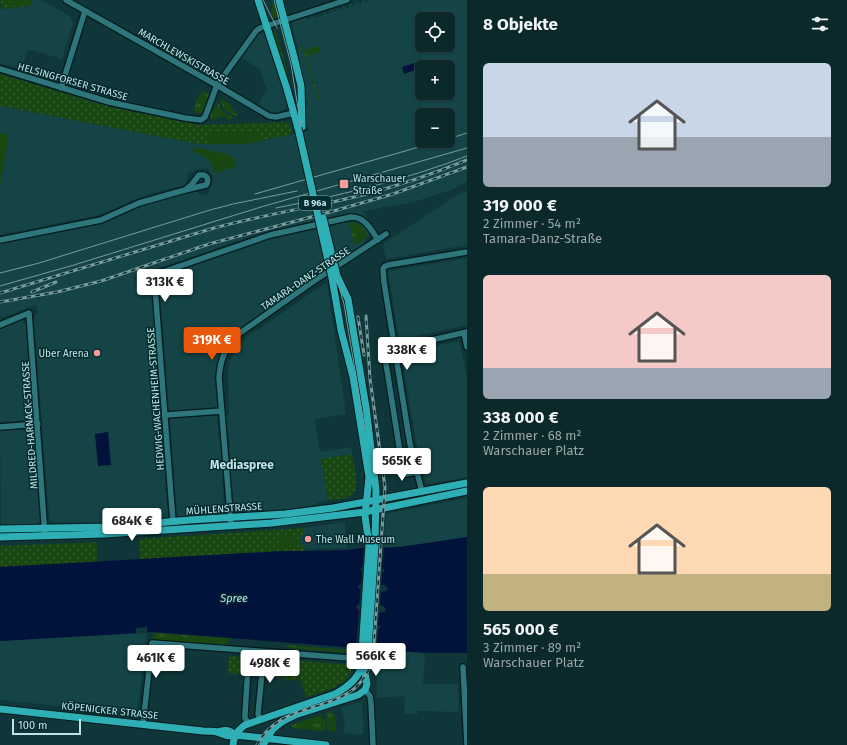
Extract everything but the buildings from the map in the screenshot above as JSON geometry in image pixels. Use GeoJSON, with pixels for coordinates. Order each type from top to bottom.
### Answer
{"type":"FeatureCollection","features":[{"type":"Feature","properties":{"kind":"main road","name":"B 96a"},"geometry":{"type":"LineString","coordinates":[[258,0],[298,112],[300,127],[335,277],[341,330],[353,377],[368,474],[365,516]]}},
{"type":"Feature","properties":{"kind":"main road","name":"B 96a"},"geometry":{"type":"LineString","coordinates":[[279,0],[301,86],[302,100],[298,112]]}},
{"type":"Feature","properties":{"kind":"main road","name":"B 96a"},"geometry":{"type":"LineString","coordinates":[[335,277],[348,299],[370,434],[376,481],[376,514]]}},
{"type":"Feature","properties":{"kind":"main road","name":"MÜHLENSTRASSE"},"geometry":{"type":"LineString","coordinates":[[0,529],[109,527],[285,514],[333,508],[467,483]]}},
{"type":"Feature","properties":{"kind":"main road","name":"MÜHLENSTRASSE"},"geometry":{"type":"LineString","coordinates":[[0,537],[105,534],[365,516],[467,491]]}},
{"type":"Feature","properties":{"kind":"main road"},"geometry":{"type":"LineString","coordinates":[[265,742],[273,729],[288,718],[358,695],[365,690],[367,680],[364,668],[364,659],[372,545],[376,514]]}},
{"type":"Feature","properties":{"kind":"main road"},"geometry":{"type":"LineString","coordinates":[[365,516],[372,545]]}},
{"type":"Feature","properties":{"kind":"main road"},"geometry":{"type":"LineString","coordinates":[[233,745],[235,735],[238,730],[248,723],[343,690],[357,677],[364,659]]}},
{"type":"Feature","properties":{"kind":"main road","name":"KÖPENICKER STRASSE"},"geometry":{"type":"LineString","coordinates":[[0,709],[217,732],[227,736],[235,735],[265,742],[326,745]]}},
{"type":"Feature","properties":{"kind":"street","name":"MARCHLEWSKISTRASSE"},"geometry":{"type":"LineString","coordinates":[[66,0],[269,116],[276,117],[298,112]]}},
{"type":"Feature","properties":{"kind":"street"},"geometry":{"type":"LineString","coordinates":[[217,85],[256,31],[267,26],[348,0]]}},
{"type":"Feature","properties":{"kind":"street"},"geometry":{"type":"LineString","coordinates":[[61,88],[85,11]]}},
{"type":"Feature","properties":{"kind":"street","name":"HELSINGFORSER STRASSE"},"geometry":{"type":"LineString","coordinates":[[0,69],[109,102],[202,120],[217,85]]}},
{"type":"Feature","properties":{"kind":"street"},"geometry":{"type":"LineString","coordinates":[[0,240],[101,220],[148,200],[185,190]]}},
{"type":"Feature","properties":{"kind":"street","name":"HEDWIG-WACHENHEIM-STRASSE"},"geometry":{"type":"LineString","coordinates":[[173,522],[166,415],[154,275],[270,235],[350,217],[356,217],[364,222],[378,240]]}},
{"type":"Feature","properties":{"kind":"street","name":"TAMARA-DANZ-STRASSE"},"geometry":{"type":"LineString","coordinates":[[231,525],[220,369],[224,354],[229,344],[236,337],[308,285],[386,234]]}},
{"type":"Feature","properties":{"kind":"street"},"geometry":{"type":"LineString","coordinates":[[422,492],[410,444],[384,282],[384,267],[467,252]]}},
{"type":"Feature","properties":{"kind":"street","name":"MILDRED-HARNACK-STRASSE"},"geometry":{"type":"LineString","coordinates":[[0,325],[30,313],[45,536]]}},
{"type":"Feature","properties":{"kind":"street"},"geometry":{"type":"LineString","coordinates":[[417,472],[406,474],[403,471],[384,351],[465,332],[467,347]]}},
{"type":"Feature","properties":{"kind":"street"},"geometry":{"type":"LineString","coordinates":[[166,415],[222,411]]}},
{"type":"Feature","properties":{"kind":"street"},"geometry":{"type":"LineString","coordinates":[[0,426],[38,424]]}},
{"type":"Feature","properties":{"kind":"street"},"geometry":{"type":"LineString","coordinates":[[143,724],[152,643],[364,659]]}},
{"type":"Feature","properties":{"kind":"street"},"geometry":{"type":"LineString","coordinates":[[248,723],[245,718],[245,713],[249,651]]}},
{"type":"Feature","properties":{"kind":"street"},"geometry":{"type":"LineString","coordinates":[[260,719],[258,714],[264,652]]}},
{"type":"Feature","properties":{"kind":"street"},"geometry":{"type":"LineString","coordinates":[[463,667],[467,744]]}},
{"type":"Feature","properties":{"kind":"street"},"geometry":{"type":"LineString","coordinates":[[365,690],[370,696],[373,745]]}},
{"type":"Feature","properties":{"kind":"shaded area"},"geometry":{"type":"Polygon","coordinates":[[[33,0],[42,0],[70,16],[73,23],[62,59],[28,49],[22,69],[0,63],[0,9],[29,6],[33,0]]]}},
{"type":"Feature","properties":{"kind":"shaded area"},"geometry":{"type":"Polygon","coordinates":[[[362,0],[365,2],[369,0],[467,0],[467,181],[454,189],[414,202],[363,211],[376,231],[366,238],[364,245],[290,293],[237,331],[228,340],[219,356],[214,375],[218,406],[216,409],[204,409],[202,411],[194,410],[192,412],[192,410],[182,412],[169,411],[159,277],[257,244],[264,232],[134,277],[136,285],[150,291],[152,294],[168,516],[161,520],[159,518],[109,523],[51,522],[49,517],[34,321],[35,316],[38,313],[36,305],[0,318],[0,244],[101,223],[136,208],[177,195],[196,191],[201,195],[208,195],[213,181],[213,176],[208,169],[195,169],[193,172],[189,172],[186,185],[138,198],[104,213],[0,235],[0,106],[199,144],[246,144],[309,131],[308,125],[305,126],[305,111],[307,103],[292,23],[307,17],[308,20],[311,19],[310,16],[312,15],[314,18],[324,15],[323,12],[325,11],[326,14],[331,13],[330,9],[332,9],[333,12],[337,11],[336,8],[338,7],[339,10],[343,9],[342,5],[344,5],[345,8],[349,7],[349,3],[351,3],[352,6],[356,5],[355,1],[357,1],[358,4],[362,3],[362,0]]]}},
{"type":"Feature","properties":{"kind":"shaded area"},"geometry":{"type":"Polygon","coordinates":[[[263,32],[266,35],[284,87],[288,105],[279,113],[273,113],[258,105],[267,89],[260,70],[242,58],[258,34],[263,32]]]}},
{"type":"Feature","properties":{"kind":"shaded area"},"geometry":{"type":"Polygon","coordinates":[[[467,191],[467,245],[386,259],[383,244],[457,195],[467,191]]]}},
{"type":"Feature","properties":{"kind":"shaded area"},"geometry":{"type":"Polygon","coordinates":[[[467,258],[467,325],[399,340],[388,271],[467,258]]]}},
{"type":"Feature","properties":{"kind":"shaded area"},"geometry":{"type":"Polygon","coordinates":[[[327,282],[346,414],[315,419],[320,452],[351,447],[352,454],[321,459],[328,500],[319,502],[316,505],[289,509],[238,512],[234,508],[233,504],[229,458],[230,450],[228,450],[230,447],[227,430],[228,420],[226,420],[229,413],[228,370],[230,360],[238,346],[247,337],[327,282]]]}},
{"type":"Feature","properties":{"kind":"shaded area"},"geometry":{"type":"Polygon","coordinates":[[[21,319],[26,324],[33,418],[30,420],[0,422],[0,329],[21,319]]]}},
{"type":"Feature","properties":{"kind":"shaded area"},"geometry":{"type":"Polygon","coordinates":[[[459,341],[467,377],[467,477],[430,484],[426,483],[416,441],[401,353],[459,341]]]}},
{"type":"Feature","properties":{"kind":"shaded area"},"geometry":{"type":"Polygon","coordinates":[[[212,414],[216,414],[219,420],[217,420],[222,460],[220,460],[222,468],[224,511],[219,515],[179,517],[177,514],[170,420],[173,417],[185,418],[202,415],[212,416],[212,414]]]}},
{"type":"Feature","properties":{"kind":"shaded area"},"geometry":{"type":"Polygon","coordinates":[[[32,429],[34,432],[40,521],[35,525],[1,526],[0,431],[32,429]]]}},
{"type":"Feature","properties":{"kind":"shaded area"},"geometry":{"type":"Polygon","coordinates":[[[467,498],[467,537],[424,544],[383,548],[386,514],[467,498]]]}},
{"type":"Feature","properties":{"kind":"shaded area"},"geometry":{"type":"Polygon","coordinates":[[[345,522],[347,548],[305,549],[304,546],[301,546],[300,536],[303,535],[303,528],[345,522]]]}},
{"type":"Feature","properties":{"kind":"shaded area"},"geometry":{"type":"Polygon","coordinates":[[[147,633],[137,714],[0,700],[0,641],[147,633]]]}},
{"type":"Feature","properties":{"kind":"shaded area"},"geometry":{"type":"Polygon","coordinates":[[[377,649],[425,653],[423,684],[458,684],[459,712],[417,711],[417,715],[404,713],[405,696],[377,698],[377,649]]]}},
{"type":"Feature","properties":{"kind":"shaded area"},"geometry":{"type":"Polygon","coordinates":[[[359,702],[362,704],[364,733],[361,735],[343,733],[345,721],[341,708],[359,702]]]}},
{"type":"Feature","properties":{"kind":"green space"},"geometry":{"type":"Polygon","coordinates":[[[0,0],[33,0],[30,6],[2,9],[0,0]]]}},
{"type":"Feature","properties":{"kind":"green space"},"geometry":{"type":"Polygon","coordinates":[[[10,0],[26,0],[27,4],[11,7],[10,0]]]}},
{"type":"Feature","properties":{"kind":"green space"},"geometry":{"type":"Polygon","coordinates":[[[273,0],[278,18],[274,19],[271,13],[273,0]]]}},
{"type":"Feature","properties":{"kind":"green space"},"geometry":{"type":"Polygon","coordinates":[[[275,31],[283,54],[290,84],[271,32],[275,31]]]}},
{"type":"Feature","properties":{"kind":"green space"},"geometry":{"type":"Polygon","coordinates":[[[303,45],[307,53],[309,52],[308,49],[319,46],[320,52],[306,56],[321,102],[319,101],[302,48],[303,45]]]}},
{"type":"Feature","properties":{"kind":"green space"},"geometry":{"type":"Polygon","coordinates":[[[0,74],[110,107],[199,125],[289,122],[292,134],[246,144],[199,144],[0,106],[0,74]]]}},
{"type":"Feature","properties":{"kind":"green space"},"geometry":{"type":"Polygon","coordinates":[[[203,91],[209,94],[202,112],[199,114],[194,111],[194,108],[203,91]]]}},
{"type":"Feature","properties":{"kind":"green space"},"geometry":{"type":"Polygon","coordinates":[[[222,99],[231,105],[239,116],[233,115],[223,107],[220,101],[222,99]]]}},
{"type":"Feature","properties":{"kind":"green space"},"geometry":{"type":"Polygon","coordinates":[[[218,103],[223,112],[234,118],[228,120],[225,116],[212,120],[210,114],[218,103]]]}},
{"type":"Feature","properties":{"kind":"green space"},"geometry":{"type":"Polygon","coordinates":[[[208,131],[258,133],[258,141],[246,144],[207,144],[208,131]]]}},
{"type":"Feature","properties":{"kind":"green space"},"geometry":{"type":"Polygon","coordinates":[[[0,133],[9,135],[0,186],[0,133]]]}},
{"type":"Feature","properties":{"kind":"green space"},"geometry":{"type":"Polygon","coordinates":[[[193,147],[232,155],[232,158],[236,159],[235,167],[216,173],[207,160],[201,155],[193,152],[193,147]]]}},
{"type":"Feature","properties":{"kind":"green space"},"geometry":{"type":"Polygon","coordinates":[[[349,222],[360,225],[367,234],[366,238],[354,245],[349,222]]]}},
{"type":"Feature","properties":{"kind":"green space"},"geometry":{"type":"Polygon","coordinates":[[[352,454],[356,477],[356,489],[354,493],[345,498],[328,500],[321,459],[352,454]]]}},
{"type":"Feature","properties":{"kind":"green space"},"geometry":{"type":"Polygon","coordinates":[[[353,506],[353,509],[285,519],[241,522],[241,520],[353,506]]]}},
{"type":"Feature","properties":{"kind":"green space"},"geometry":{"type":"Polygon","coordinates":[[[303,528],[304,535],[300,536],[301,546],[304,546],[305,551],[140,559],[139,539],[303,528]]]}},
{"type":"Feature","properties":{"kind":"green space"},"geometry":{"type":"Polygon","coordinates":[[[297,537],[298,546],[279,547],[278,538],[297,537]]]}},
{"type":"Feature","properties":{"kind":"green space"},"geometry":{"type":"Polygon","coordinates":[[[97,542],[97,562],[0,567],[0,546],[97,542]]]}},
{"type":"Feature","properties":{"kind":"green space"},"geometry":{"type":"Polygon","coordinates":[[[155,633],[229,638],[228,646],[162,642],[152,640],[155,633]]]}},
{"type":"Feature","properties":{"kind":"green space"},"geometry":{"type":"Polygon","coordinates":[[[287,645],[349,650],[349,653],[287,648],[287,645]]]}},
{"type":"Feature","properties":{"kind":"green space"},"geometry":{"type":"Polygon","coordinates":[[[229,656],[244,657],[243,675],[228,673],[229,656]]]}},
{"type":"Feature","properties":{"kind":"green space"},"geometry":{"type":"Polygon","coordinates":[[[267,658],[353,665],[347,678],[341,683],[335,687],[306,697],[300,679],[285,681],[285,678],[266,676],[267,658]]]}},
{"type":"Feature","properties":{"kind":"green space"},"geometry":{"type":"Polygon","coordinates":[[[333,711],[336,721],[335,732],[327,730],[328,717],[325,713],[333,711]]]}},
{"type":"Feature","properties":{"kind":"green space"},"geometry":{"type":"Polygon","coordinates":[[[321,715],[322,719],[325,718],[326,729],[324,729],[324,731],[292,728],[291,725],[321,715]]]}},
{"type":"Feature","properties":{"kind":"water"},"geometry":{"type":"Polygon","coordinates":[[[415,63],[415,70],[404,74],[402,67],[415,63]]]}},
{"type":"Feature","properties":{"kind":"water"},"geometry":{"type":"Polygon","coordinates":[[[108,432],[111,465],[98,466],[95,434],[108,432]]]}},
{"type":"Feature","properties":{"kind":"water","name":"Spree"},"geometry":{"type":"Polygon","coordinates":[[[467,537],[467,653],[425,653],[154,632],[0,641],[0,567],[283,551],[349,550],[360,548],[400,547],[467,537]],[[360,569],[362,571],[383,573],[384,569],[360,569]],[[361,584],[358,586],[360,590],[386,591],[388,589],[384,585],[361,584]],[[359,604],[356,607],[359,611],[379,612],[386,610],[380,606],[359,604]]]}},
{"type":"Feature","properties":{"kind":"pier"},"geometry":{"type":"Polygon","coordinates":[[[364,546],[384,546],[382,569],[385,571],[382,573],[381,585],[386,586],[388,589],[381,592],[380,605],[384,606],[386,610],[379,613],[378,625],[381,627],[378,629],[377,650],[356,649],[364,546]]]}},
{"type":"Feature","properties":{"kind":"pier"},"geometry":{"type":"Polygon","coordinates":[[[147,627],[147,633],[136,634],[136,628],[147,627]]]}},
{"type":"Feature","properties":{"kind":"tram line"},"geometry":{"type":"LineString","coordinates":[[263,0],[277,28]]}},
{"type":"Feature","properties":{"kind":"tram line"},"geometry":{"type":"LineString","coordinates":[[274,0],[291,64],[301,127],[344,304],[365,430]]}},
{"type":"Feature","properties":{"kind":"tram line"},"geometry":{"type":"LineString","coordinates":[[455,137],[467,133]]}},
{"type":"Feature","properties":{"kind":"tram line"},"geometry":{"type":"LineString","coordinates":[[255,194],[416,148]]}},
{"type":"Feature","properties":{"kind":"tram line"},"geometry":{"type":"LineString","coordinates":[[0,286],[74,265],[261,207],[467,148]]}},
{"type":"Feature","properties":{"kind":"tram line"},"geometry":{"type":"LineString","coordinates":[[276,208],[325,198],[397,180],[467,156]]}},
{"type":"Feature","properties":{"kind":"tram line"},"geometry":{"type":"LineString","coordinates":[[0,273],[39,263],[210,210],[297,191]]}},
{"type":"Feature","properties":{"kind":"railway"},"geometry":{"type":"LineString","coordinates":[[0,293],[214,228],[376,191],[415,179],[467,160]]}},
{"type":"Feature","properties":{"kind":"railway"},"geometry":{"type":"LineString","coordinates":[[0,302],[57,292],[101,281],[209,244],[393,194],[467,167]]}},
{"type":"Feature","properties":{"kind":"railway"},"geometry":{"type":"LineString","coordinates":[[32,292],[56,282]]}},
{"type":"Feature","properties":{"kind":"railway"},"geometry":{"type":"LineString","coordinates":[[257,745],[269,729],[285,718],[337,699],[352,690],[365,677],[373,657],[385,487],[370,379],[366,316]]}},
{"type":"Feature","properties":{"kind":"railway"},"geometry":{"type":"LineString","coordinates":[[358,317],[364,355]]}},
{"type":"Feature","properties":{"kind":"place","name":"Warschauer Straße"},"geometry":{"type":"Point","coordinates":[344,184]}},
{"type":"Feature","properties":{"kind":"place","name":"Uber Arena"},"geometry":{"type":"Point","coordinates":[97,353]}},
{"type":"Feature","properties":{"kind":"place","name":"The Wall Museum"},"geometry":{"type":"Point","coordinates":[308,539]}},
{"type":"Feature","properties":{"kind":"district","name":"Mediaspree"},"geometry":{"type":"Point","coordinates":[242,465]}}]}
